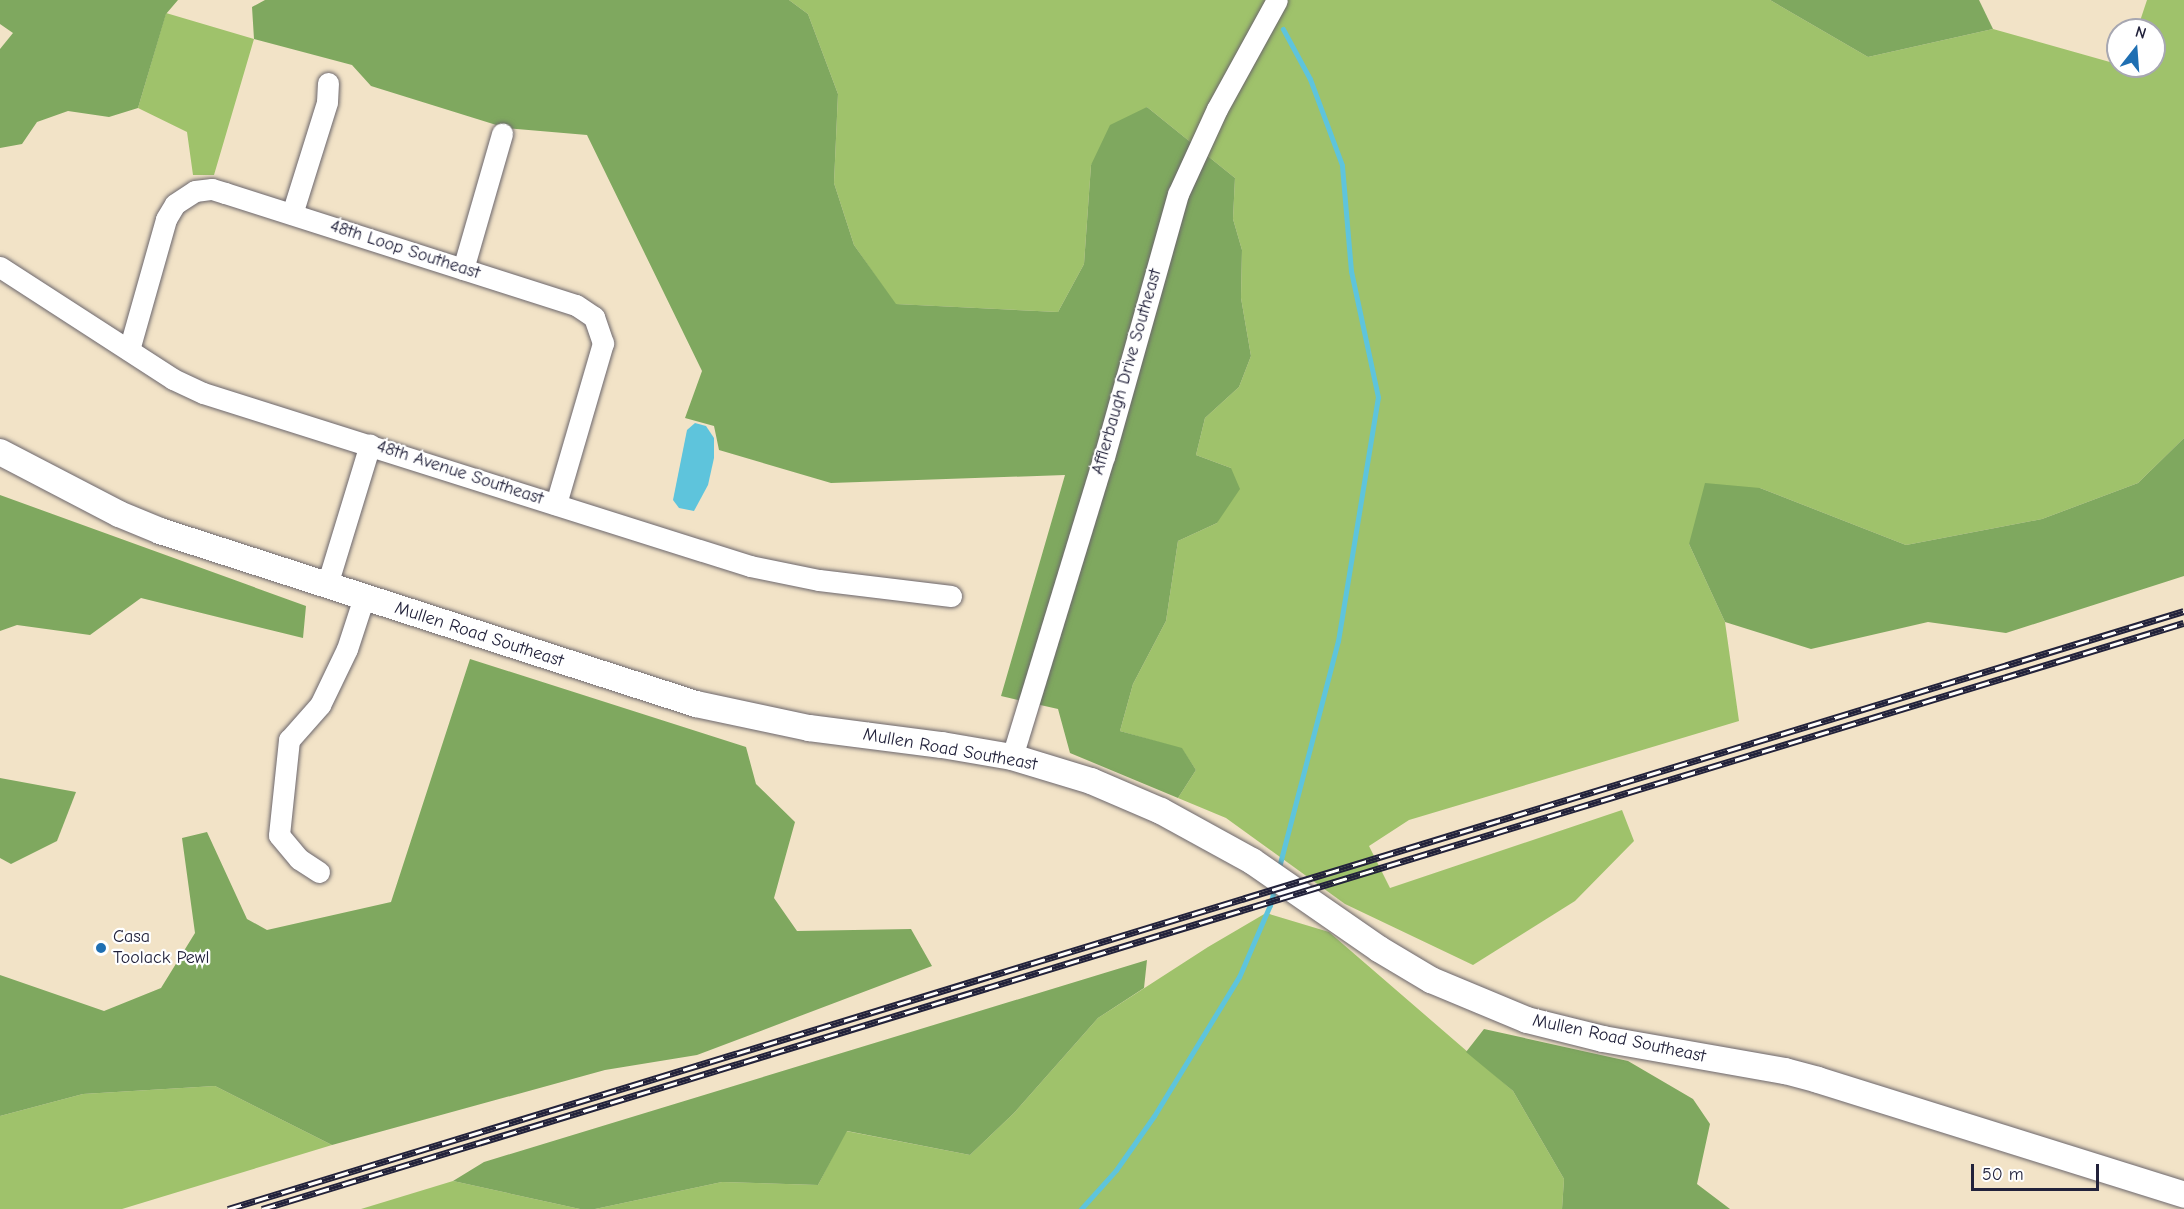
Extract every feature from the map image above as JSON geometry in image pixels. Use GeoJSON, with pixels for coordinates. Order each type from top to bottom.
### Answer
{"type":"FeatureCollection","features":[{"type":"Feature","properties":{"kind":"street","name":"Afflerbaugh Drive Southeast"},"geometry":{"type":"LineString","coordinates":[[1012,757],[1104,457],[1178,194],[1217,109],[1276,0]]}},
{"type":"Feature","properties":{"kind":"street"},"geometry":{"type":"LineString","coordinates":[[292,214],[327,102],[328,83]]}},
{"type":"Feature","properties":{"kind":"street"},"geometry":{"type":"LineString","coordinates":[[463,269],[502,134]]}},
{"type":"Feature","properties":{"kind":"street","name":"48th Loop Southeast"},"geometry":{"type":"LineString","coordinates":[[129,350],[166,219],[181,198],[195,191],[212,189],[576,305],[594,317],[603,343],[556,504]]}},
{"type":"Feature","properties":{"kind":"street","name":"48th Avenue Southeast"},"geometry":{"type":"LineString","coordinates":[[0,267],[173,379],[203,393],[750,566],[819,580],[951,596]]}},
{"type":"Feature","properties":{"kind":"street"},"geometry":{"type":"LineString","coordinates":[[327,585],[370,444]]}},
{"type":"Feature","properties":{"kind":"street","name":"Mullen Road Southeast"},"geometry":{"type":"LineString","coordinates":[[0,452],[89,499],[160,531],[696,704],[791,725],[942,745],[1012,757],[1109,788],[1161,811],[1227,847],[1431,981],[1527,1020],[1603,1039],[1785,1071],[2184,1195]]}},
{"type":"Feature","properties":{"kind":"street"},"geometry":{"type":"LineString","coordinates":[[319,872],[299,859],[279,835],[289,740],[320,705],[347,649],[364,597]]}},
{"type":"Feature","properties":{"kind":"green space"},"geometry":{"type":"Polygon","coordinates":[[[0,0],[178,0],[166,14],[138,108],[109,117],[68,111],[37,122],[22,144],[0,148],[0,49],[13,33],[0,24],[0,0]]]}},
{"type":"Feature","properties":{"kind":"green space"},"geometry":{"type":"Polygon","coordinates":[[[265,0],[789,0],[808,14],[838,94],[834,183],[854,245],[896,304],[1058,312],[1084,264],[1091,165],[1110,125],[1147,107],[1235,178],[1233,219],[1242,250],[1241,298],[1251,356],[1239,387],[1205,418],[1196,455],[1231,468],[1240,489],[1217,523],[1178,541],[1166,621],[1133,684],[1120,731],[1182,748],[1196,770],[1178,798],[1070,753],[1058,709],[1001,696],[1065,475],[831,483],[719,450],[714,426],[685,418],[702,371],[587,135],[506,128],[371,86],[352,65],[254,39],[252,7],[265,0]]]}},
{"type":"Feature","properties":{"kind":"green space"},"geometry":{"type":"Polygon","coordinates":[[[789,0],[1770,0],[1868,57],[1993,29],[2106,61],[2106,78],[2166,78],[2166,18],[2141,18],[2147,0],[2184,0],[2184,438],[2138,483],[2042,519],[1906,545],[1760,488],[1689,544],[1725,622],[1739,721],[1409,820],[1369,846],[1390,888],[1622,810],[1634,841],[1575,901],[1473,965],[1345,904],[1226,818],[1178,798],[1196,770],[1182,749],[1120,731],[1133,684],[1166,621],[1178,541],[1217,523],[1231,468],[1196,455],[1205,418],[1239,387],[1251,356],[1241,298],[1242,250],[1233,219],[1235,178],[1147,107],[1091,165],[1084,264],[1058,312],[895,304],[854,245],[834,183],[838,94],[808,14],[789,0]]]}},
{"type":"Feature","properties":{"kind":"green space"},"geometry":{"type":"Polygon","coordinates":[[[1770,0],[1979,0],[1993,29],[1868,57],[1770,0]]]}},
{"type":"Feature","properties":{"kind":"green space"},"geometry":{"type":"Polygon","coordinates":[[[166,13],[254,39],[214,175],[193,175],[187,132],[138,108],[166,13]]]}},
{"type":"Feature","properties":{"kind":"green space"},"geometry":{"type":"Polygon","coordinates":[[[2184,438],[2184,576],[2006,633],[1928,622],[1811,649],[1725,622],[1689,544],[1705,483],[1760,488],[1906,545],[2042,519],[2138,483],[2184,438]]]}},
{"type":"Feature","properties":{"kind":"green space"},"geometry":{"type":"Polygon","coordinates":[[[0,495],[306,606],[303,638],[141,598],[90,635],[17,625],[0,631],[0,495]]]}},
{"type":"Feature","properties":{"kind":"green space"},"geometry":{"type":"Polygon","coordinates":[[[470,659],[746,747],[756,784],[795,822],[774,898],[797,931],[911,929],[932,966],[697,1055],[605,1070],[332,1145],[215,1086],[83,1094],[0,1116],[0,975],[104,1011],[161,988],[195,933],[182,838],[207,832],[247,919],[267,930],[391,902],[470,659]]]}},
{"type":"Feature","properties":{"kind":"green space"},"geometry":{"type":"Polygon","coordinates":[[[0,778],[76,792],[57,841],[11,864],[0,858],[0,778]]]}},
{"type":"Feature","properties":{"kind":"green space"},"geometry":{"type":"Polygon","coordinates":[[[1266,913],[1329,932],[1513,1091],[1564,1179],[1562,1209],[595,1209],[722,1182],[818,1185],[846,1131],[970,1155],[1014,1113],[1098,1018],[1208,947],[1266,913]]]}},
{"type":"Feature","properties":{"kind":"green space"},"geometry":{"type":"Polygon","coordinates":[[[1147,960],[1144,988],[1098,1018],[1014,1113],[970,1155],[847,1131],[818,1185],[722,1182],[595,1209],[580,1209],[453,1181],[484,1162],[1147,960]]]}},
{"type":"Feature","properties":{"kind":"green space"},"geometry":{"type":"Polygon","coordinates":[[[1484,1029],[1628,1061],[1693,1099],[1710,1124],[1697,1184],[1730,1209],[1562,1209],[1564,1179],[1513,1091],[1466,1052],[1484,1029]]]}},
{"type":"Feature","properties":{"kind":"green space"},"geometry":{"type":"Polygon","coordinates":[[[215,1086],[332,1145],[122,1209],[0,1209],[0,1116],[83,1094],[215,1086]]]}},
{"type":"Feature","properties":{"kind":"green space"},"geometry":{"type":"Polygon","coordinates":[[[453,1181],[580,1209],[361,1209],[453,1181]]]}},
{"type":"Feature","properties":{"kind":"water"},"geometry":{"type":"Polygon","coordinates":[[[695,423],[706,426],[714,438],[714,458],[708,485],[694,511],[679,508],[673,500],[687,430],[695,423]]]}},
{"type":"Feature","properties":{"kind":"waterway"},"geometry":{"type":"LineString","coordinates":[[1278,871],[1338,641],[1378,397],[1351,271],[1342,165],[1310,79],[1283,29]]}},
{"type":"Feature","properties":{"kind":"waterway"},"geometry":{"type":"LineString","coordinates":[[1081,1209],[1116,1170],[1154,1116],[1239,977],[1270,905],[1275,886]]}},
{"type":"Feature","properties":{"kind":"railway"},"geometry":{"type":"LineString","coordinates":[[228,1209],[2184,611]]}},
{"type":"Feature","properties":{"kind":"railway"},"geometry":{"type":"LineString","coordinates":[[262,1209],[2184,623]]}},
{"type":"Feature","properties":{"kind":"place","name":"Casa Toolack Pewl"},"geometry":{"type":"Point","coordinates":[101,948]}}]}
